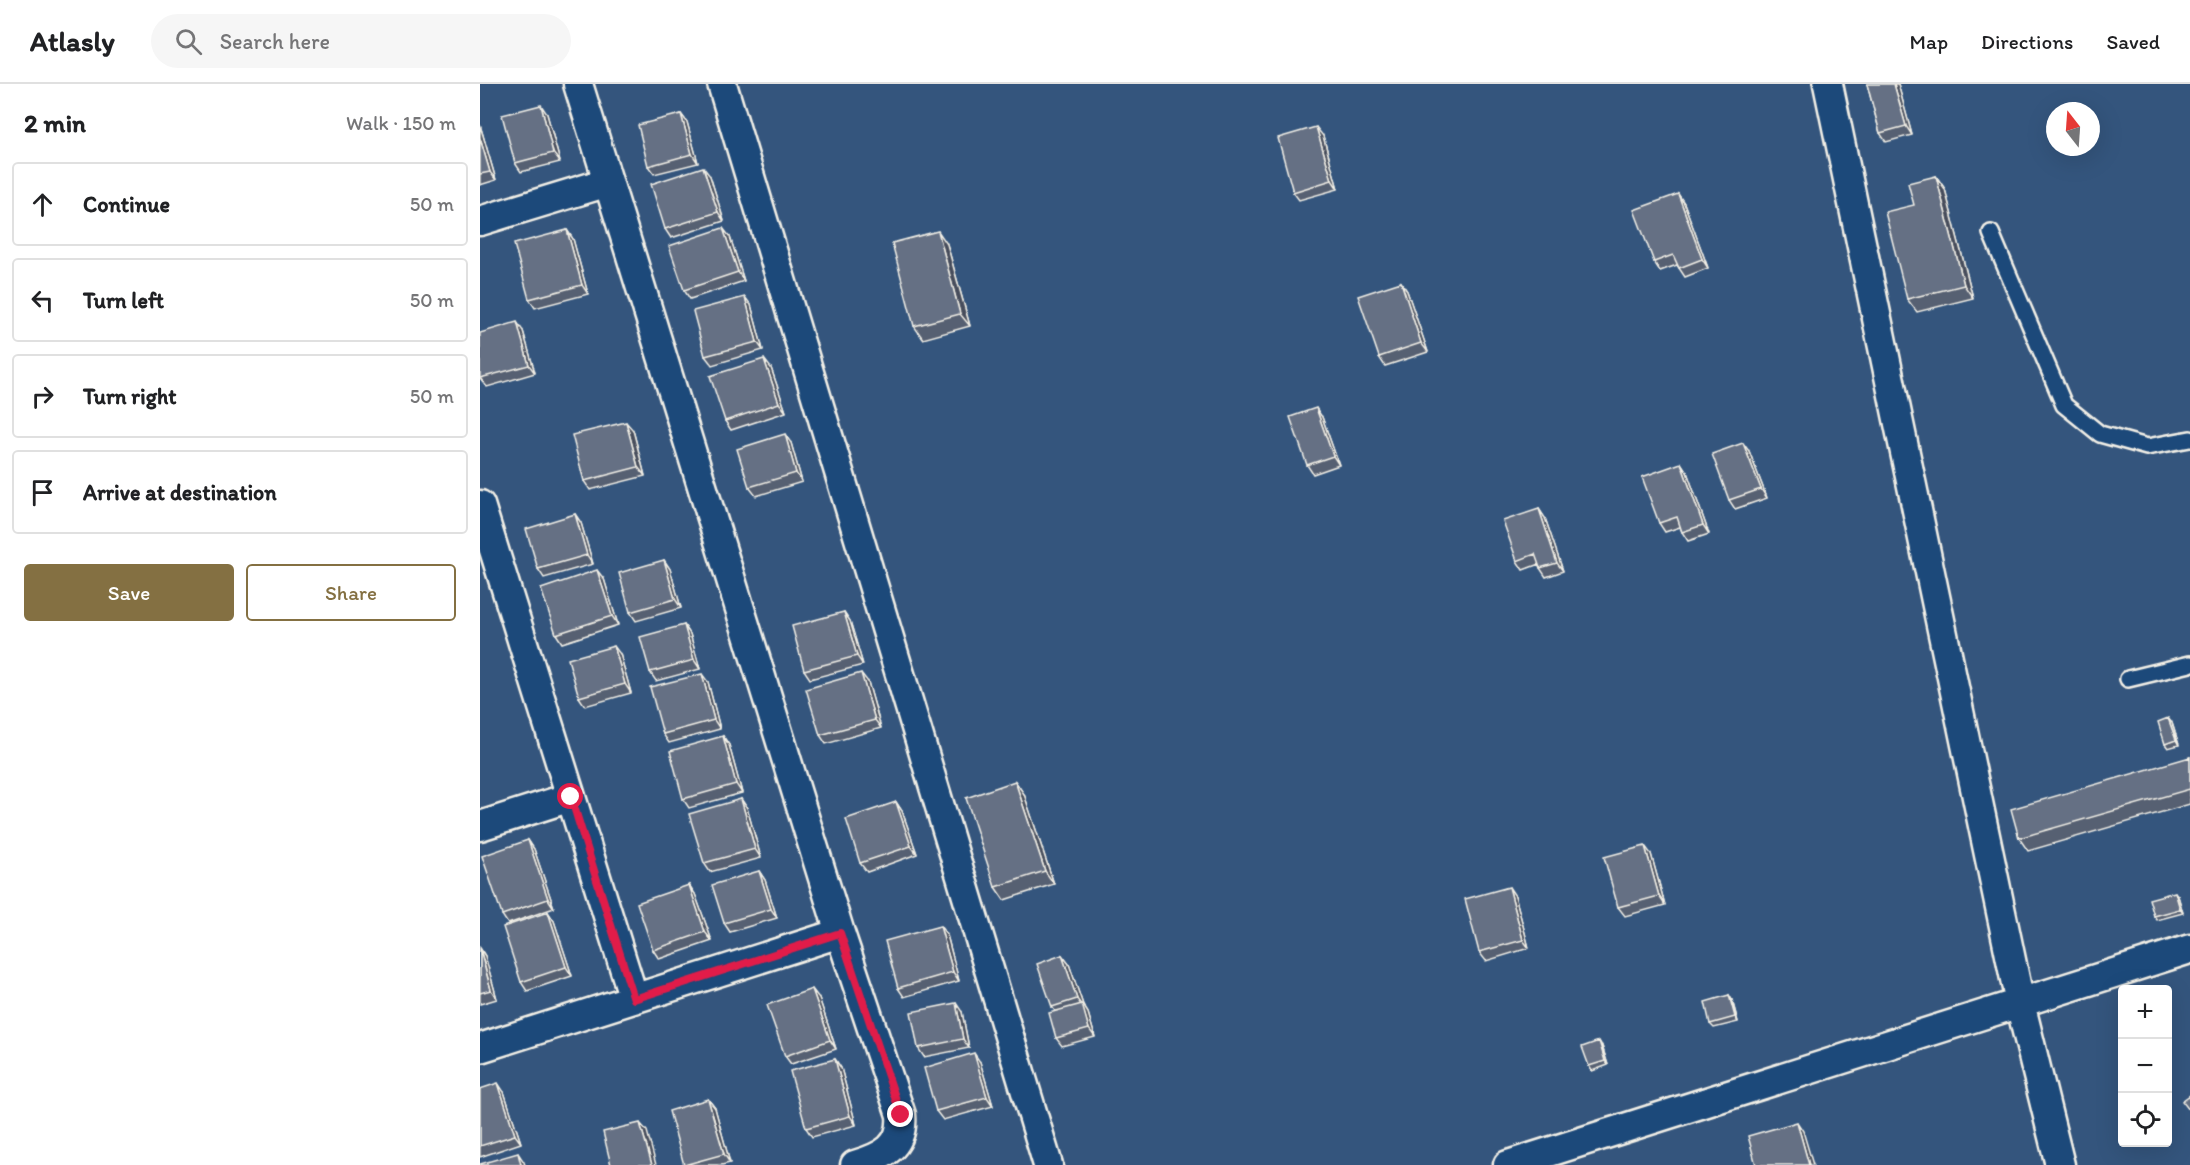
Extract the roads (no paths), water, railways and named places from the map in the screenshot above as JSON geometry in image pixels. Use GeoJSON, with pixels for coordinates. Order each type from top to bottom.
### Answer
{"type":"FeatureCollection","features":[{"type":"Feature","properties":{"kind":"street"},"geometry":{"type":"LineString","coordinates":[[578,84],[840,933],[896,1096],[903,1130],[892,1146],[878,1158],[855,1165]]}},
{"type":"Feature","properties":{"kind":"street"},"geometry":{"type":"LineString","coordinates":[[722,84],[1048,1165]]}},
{"type":"Feature","properties":{"kind":"street"},"geometry":{"type":"LineString","coordinates":[[1828,84],[2020,1003],[2060,1165]]}},
{"type":"Feature","properties":{"kind":"street"},"geometry":{"type":"LineString","coordinates":[[480,220],[608,182]]}},
{"type":"Feature","properties":{"kind":"street"},"geometry":{"type":"LineString","coordinates":[[480,505],[634,999]]}},
{"type":"Feature","properties":{"kind":"street"},"geometry":{"type":"LineString","coordinates":[[480,826],[571,797]]}},
{"type":"Feature","properties":{"kind":"street"},"geometry":{"type":"LineString","coordinates":[[480,1048],[840,933]]}},
{"type":"Feature","properties":{"kind":"street"},"geometry":{"type":"LineString","coordinates":[[1508,1165],[2190,949]]}},
{"type":"Feature","properties":{"kind":"lane"},"geometry":{"type":"LineString","coordinates":[[1991,233],[2064,405],[2100,434],[2147,447],[2190,439]]}},
{"type":"Feature","properties":{"kind":"lane"},"geometry":{"type":"LineString","coordinates":[[2128,679],[2190,664]]}}]}
